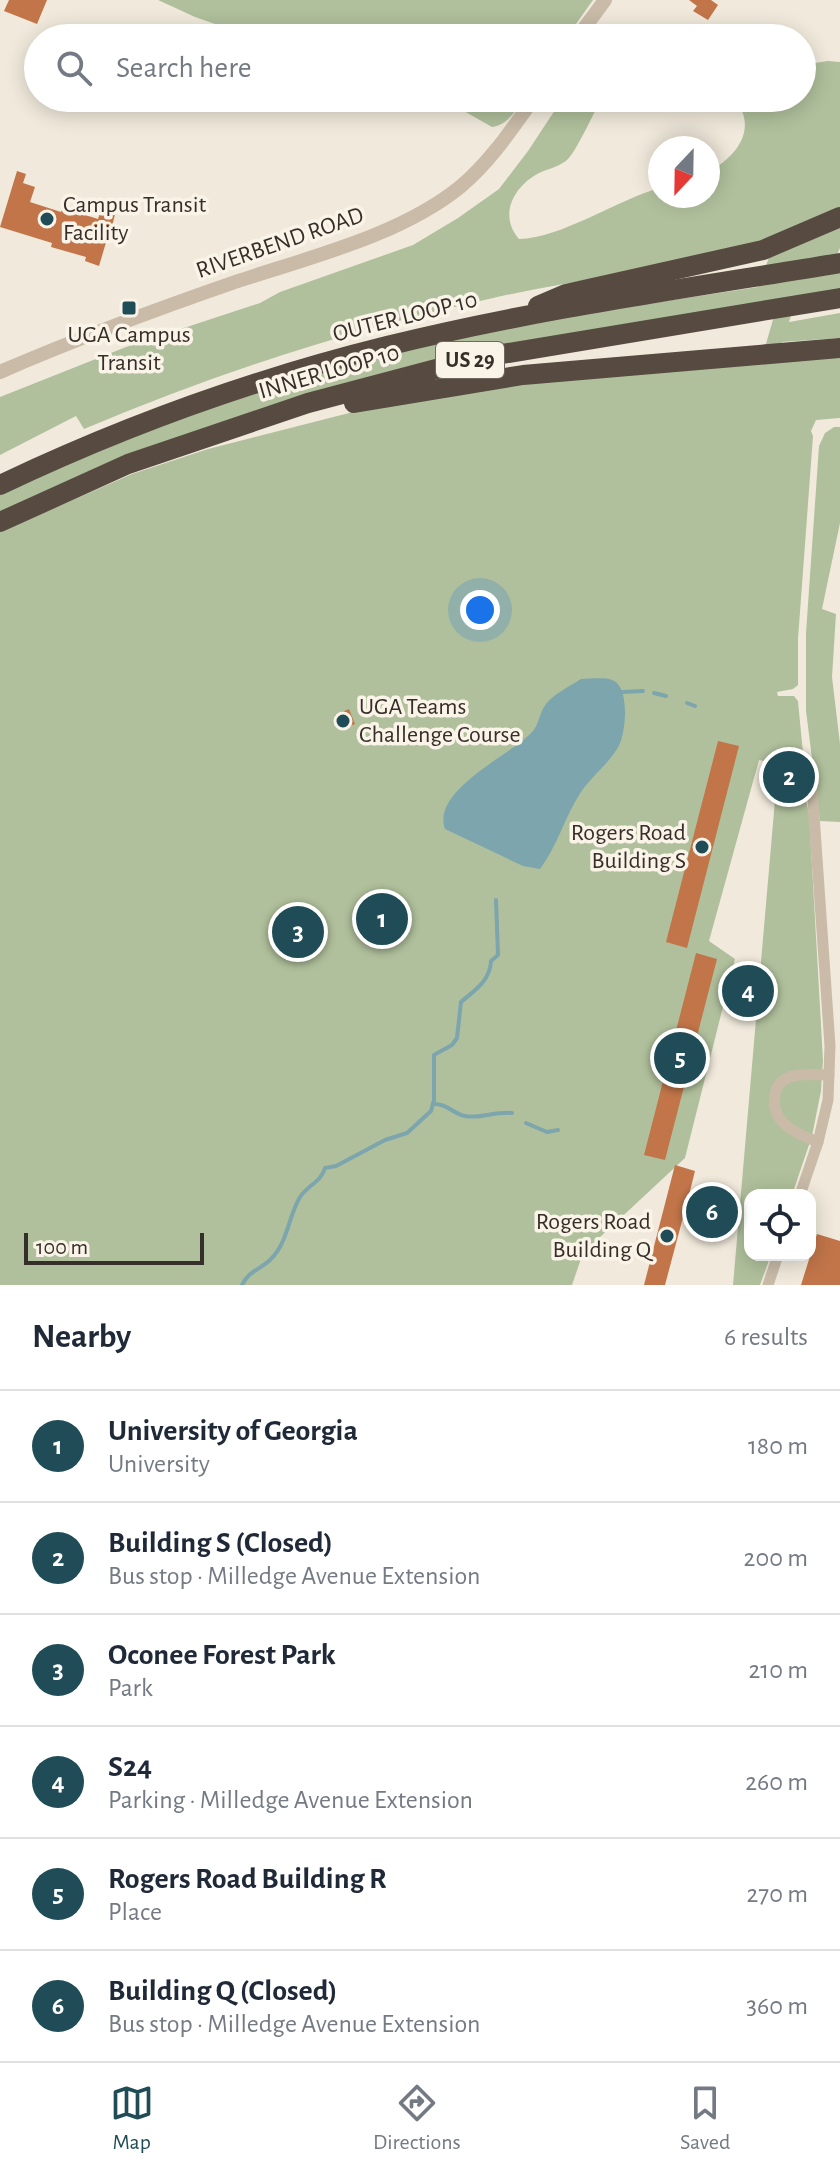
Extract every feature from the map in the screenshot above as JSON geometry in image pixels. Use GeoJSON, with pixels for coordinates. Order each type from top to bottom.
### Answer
{"type":"FeatureCollection","features":[{"type":"Feature","properties":{"kind":"highway"},"geometry":{"type":"LineString","coordinates":[[510,319],[566,294],[763,250],[840,217]]}},
{"type":"Feature","properties":{"kind":"highway","name":"OUTER LOOP 10"},"geometry":{"type":"LineString","coordinates":[[0,485],[125,431],[256,384],[385,346],[510,319],[840,263]]}},
{"type":"Feature","properties":{"kind":"highway","name":"INNER LOOP 10"},"geometry":{"type":"LineString","coordinates":[[0,522],[128,464],[308,403],[478,358],[835,299]]}},
{"type":"Feature","properties":{"kind":"highway"},"geometry":{"type":"LineString","coordinates":[[206,436],[365,401],[523,375],[840,348]]}},
{"type":"Feature","properties":{"kind":"street"},"geometry":{"type":"LineString","coordinates":[[587,24],[605,0]]}},
{"type":"Feature","properties":{"kind":"street","name":"RIVERBEND ROAD"},"geometry":{"type":"LineString","coordinates":[[0,372],[122,321],[324,253],[406,221],[461,186],[498,147],[524,112]]}},
{"type":"Feature","properties":{"kind":"street"},"geometry":{"type":"LineString","coordinates":[[802,1189],[828,1100],[830,1046],[812,786]]}},
{"type":"Feature","properties":{"kind":"street"},"geometry":{"type":"LineString","coordinates":[[818,1142],[795,1133],[782,1122],[776,1112],[775,1092],[779,1083],[788,1078],[829,1075]]}},
{"type":"Feature","properties":{"kind":"street"},"geometry":{"type":"LineString","coordinates":[[768,1285],[776,1261]]}},
{"type":"Feature","properties":{"kind":"green space"},"geometry":{"type":"Polygon","coordinates":[[[158,0],[593,0],[576,24],[215,24],[158,0]]]}},
{"type":"Feature","properties":{"kind":"green space"},"geometry":{"type":"Polygon","coordinates":[[[840,62],[840,248],[829,274],[840,272],[840,289],[797,296],[789,322],[840,313],[840,338],[782,342],[778,359],[840,354],[840,418],[816,420],[811,431],[798,685],[777,692],[778,696],[794,696],[798,701],[805,774],[798,783],[777,782],[777,778],[766,775],[769,762],[759,760],[709,941],[735,959],[685,1158],[583,1253],[572,1285],[0,1285],[0,532],[132,474],[208,449],[361,410],[520,383],[761,361],[779,299],[442,359],[0,512],[0,495],[107,448],[216,406],[328,371],[441,342],[520,326],[758,287],[777,236],[707,256],[441,310],[337,338],[184,389],[84,429],[76,416],[0,455],[0,397],[126,347],[260,303],[280,292],[413,245],[499,189],[554,112],[595,112],[568,159],[539,173],[516,193],[510,220],[519,239],[571,226],[648,192],[648,208],[720,208],[720,164],[741,141],[745,120],[742,112],[816,112],[816,63],[840,62]]]}},
{"type":"Feature","properties":{"kind":"green space"},"geometry":{"type":"Polygon","coordinates":[[[466,112],[514,112],[507,120],[492,127],[466,112]]]}},
{"type":"Feature","properties":{"kind":"green space"},"geometry":{"type":"Polygon","coordinates":[[[840,427],[840,523],[822,609],[836,614],[832,677],[840,744],[840,822],[820,821],[806,711],[806,633],[819,446],[825,433],[840,427]]]}},
{"type":"Feature","properties":{"kind":"green space"},"geometry":{"type":"Polygon","coordinates":[[[780,795],[800,795],[805,797],[809,813],[823,1060],[821,1091],[812,1136],[794,1189],[744,1189],[744,1261],[769,1261],[760,1285],[733,1285],[775,800],[780,795]]]}},
{"type":"Feature","properties":{"kind":"water"},"geometry":{"type":"Polygon","coordinates":[[[581,679],[609,679],[618,684],[624,701],[623,734],[613,755],[581,792],[540,869],[523,866],[445,829],[444,815],[461,787],[532,732],[549,700],[581,679]]]}},
{"type":"Feature","properties":{"kind":"building"},"geometry":{"type":"Polygon","coordinates":[[[9,0],[47,0],[37,24],[4,11],[9,0]]]}},
{"type":"Feature","properties":{"kind":"building"},"geometry":{"type":"Polygon","coordinates":[[[689,0],[711,0],[718,5],[708,20],[693,11],[697,6],[689,0]]]}},
{"type":"Feature","properties":{"kind":"building","name":"Campus Transit Facility"},"geometry":{"type":"Polygon","coordinates":[[[17,171],[26,174],[23,183],[35,187],[30,202],[98,219],[103,203],[117,207],[112,236],[107,239],[99,266],[85,261],[86,257],[51,247],[52,243],[0,227],[17,171]]]}},
{"type":"Feature","properties":{"kind":"building"},"geometry":{"type":"Polygon","coordinates":[[[349,709],[355,724],[341,730],[335,715],[349,709]]]}},
{"type":"Feature","properties":{"kind":"building","name":"Rogers Road Building S"},"geometry":{"type":"Polygon","coordinates":[[[718,741],[739,746],[687,948],[666,942],[718,741]]]}},
{"type":"Feature","properties":{"kind":"building"},"geometry":{"type":"Polygon","coordinates":[[[696,953],[717,959],[665,1160],[644,1155],[696,953]]]}},
{"type":"Feature","properties":{"kind":"building","name":"Rogers Road Building Q"},"geometry":{"type":"Polygon","coordinates":[[[675,1165],[695,1171],[690,1191],[665,1285],[644,1285],[675,1165]]]}},
{"type":"Feature","properties":{"kind":"building"},"geometry":{"type":"Polygon","coordinates":[[[817,1234],[840,1241],[840,1285],[801,1285],[809,1261],[816,1261],[817,1234]]]}},
{"type":"Feature","properties":{"kind":"waterway"},"geometry":{"type":"LineString","coordinates":[[622,692],[643,691]]}},
{"type":"Feature","properties":{"kind":"waterway"},"geometry":{"type":"LineString","coordinates":[[654,693],[666,696]]}},
{"type":"Feature","properties":{"kind":"waterway"},"geometry":{"type":"LineString","coordinates":[[687,703],[695,706]]}},
{"type":"Feature","properties":{"kind":"waterway"},"geometry":{"type":"LineString","coordinates":[[242,1285],[276,1253],[300,1197],[321,1177],[325,1168],[336,1166],[385,1140],[407,1133],[431,1111],[434,1100],[434,1055],[452,1045],[457,1038],[461,1002],[485,980],[491,961],[498,955],[496,900]]}},
{"type":"Feature","properties":{"kind":"waterway"},"geometry":{"type":"LineString","coordinates":[[435,1104],[465,1116],[512,1113]]}},
{"type":"Feature","properties":{"kind":"waterway"},"geometry":{"type":"LineString","coordinates":[[526,1123],[547,1132],[558,1130]]}},
{"type":"Feature","properties":{"kind":"place","name":"Campus Transit Facility"},"geometry":{"type":"Point","coordinates":[47,219]}},
{"type":"Feature","properties":{"kind":"place","name":"UGA Campus Transit"},"geometry":{"type":"Point","coordinates":[129,308]}},
{"type":"Feature","properties":{"kind":"place","name":"UGA Teams Challenge Course"},"geometry":{"type":"Point","coordinates":[343,721]}},
{"type":"Feature","properties":{"kind":"place","name":"Building S (Closed)"},"geometry":{"type":"Point","coordinates":[789,777]}},
{"type":"Feature","properties":{"kind":"place","name":"Rogers Road Building S"},"geometry":{"type":"Point","coordinates":[702,847]}},
{"type":"Feature","properties":{"kind":"place","name":"University of Georgia"},"geometry":{"type":"Point","coordinates":[382,919]}},
{"type":"Feature","properties":{"kind":"place","name":"Oconee Forest Park"},"geometry":{"type":"Point","coordinates":[298,932]}},
{"type":"Feature","properties":{"kind":"place","name":"S24"},"geometry":{"type":"Point","coordinates":[748,991]}},
{"type":"Feature","properties":{"kind":"place","name":"Rogers Road Building R"},"geometry":{"type":"Point","coordinates":[680,1058]}},
{"type":"Feature","properties":{"kind":"place","name":"Building Q (Closed)"},"geometry":{"type":"Point","coordinates":[712,1212]}},
{"type":"Feature","properties":{"kind":"place","name":"Rogers Road Building Q"},"geometry":{"type":"Point","coordinates":[667,1236]}}]}
